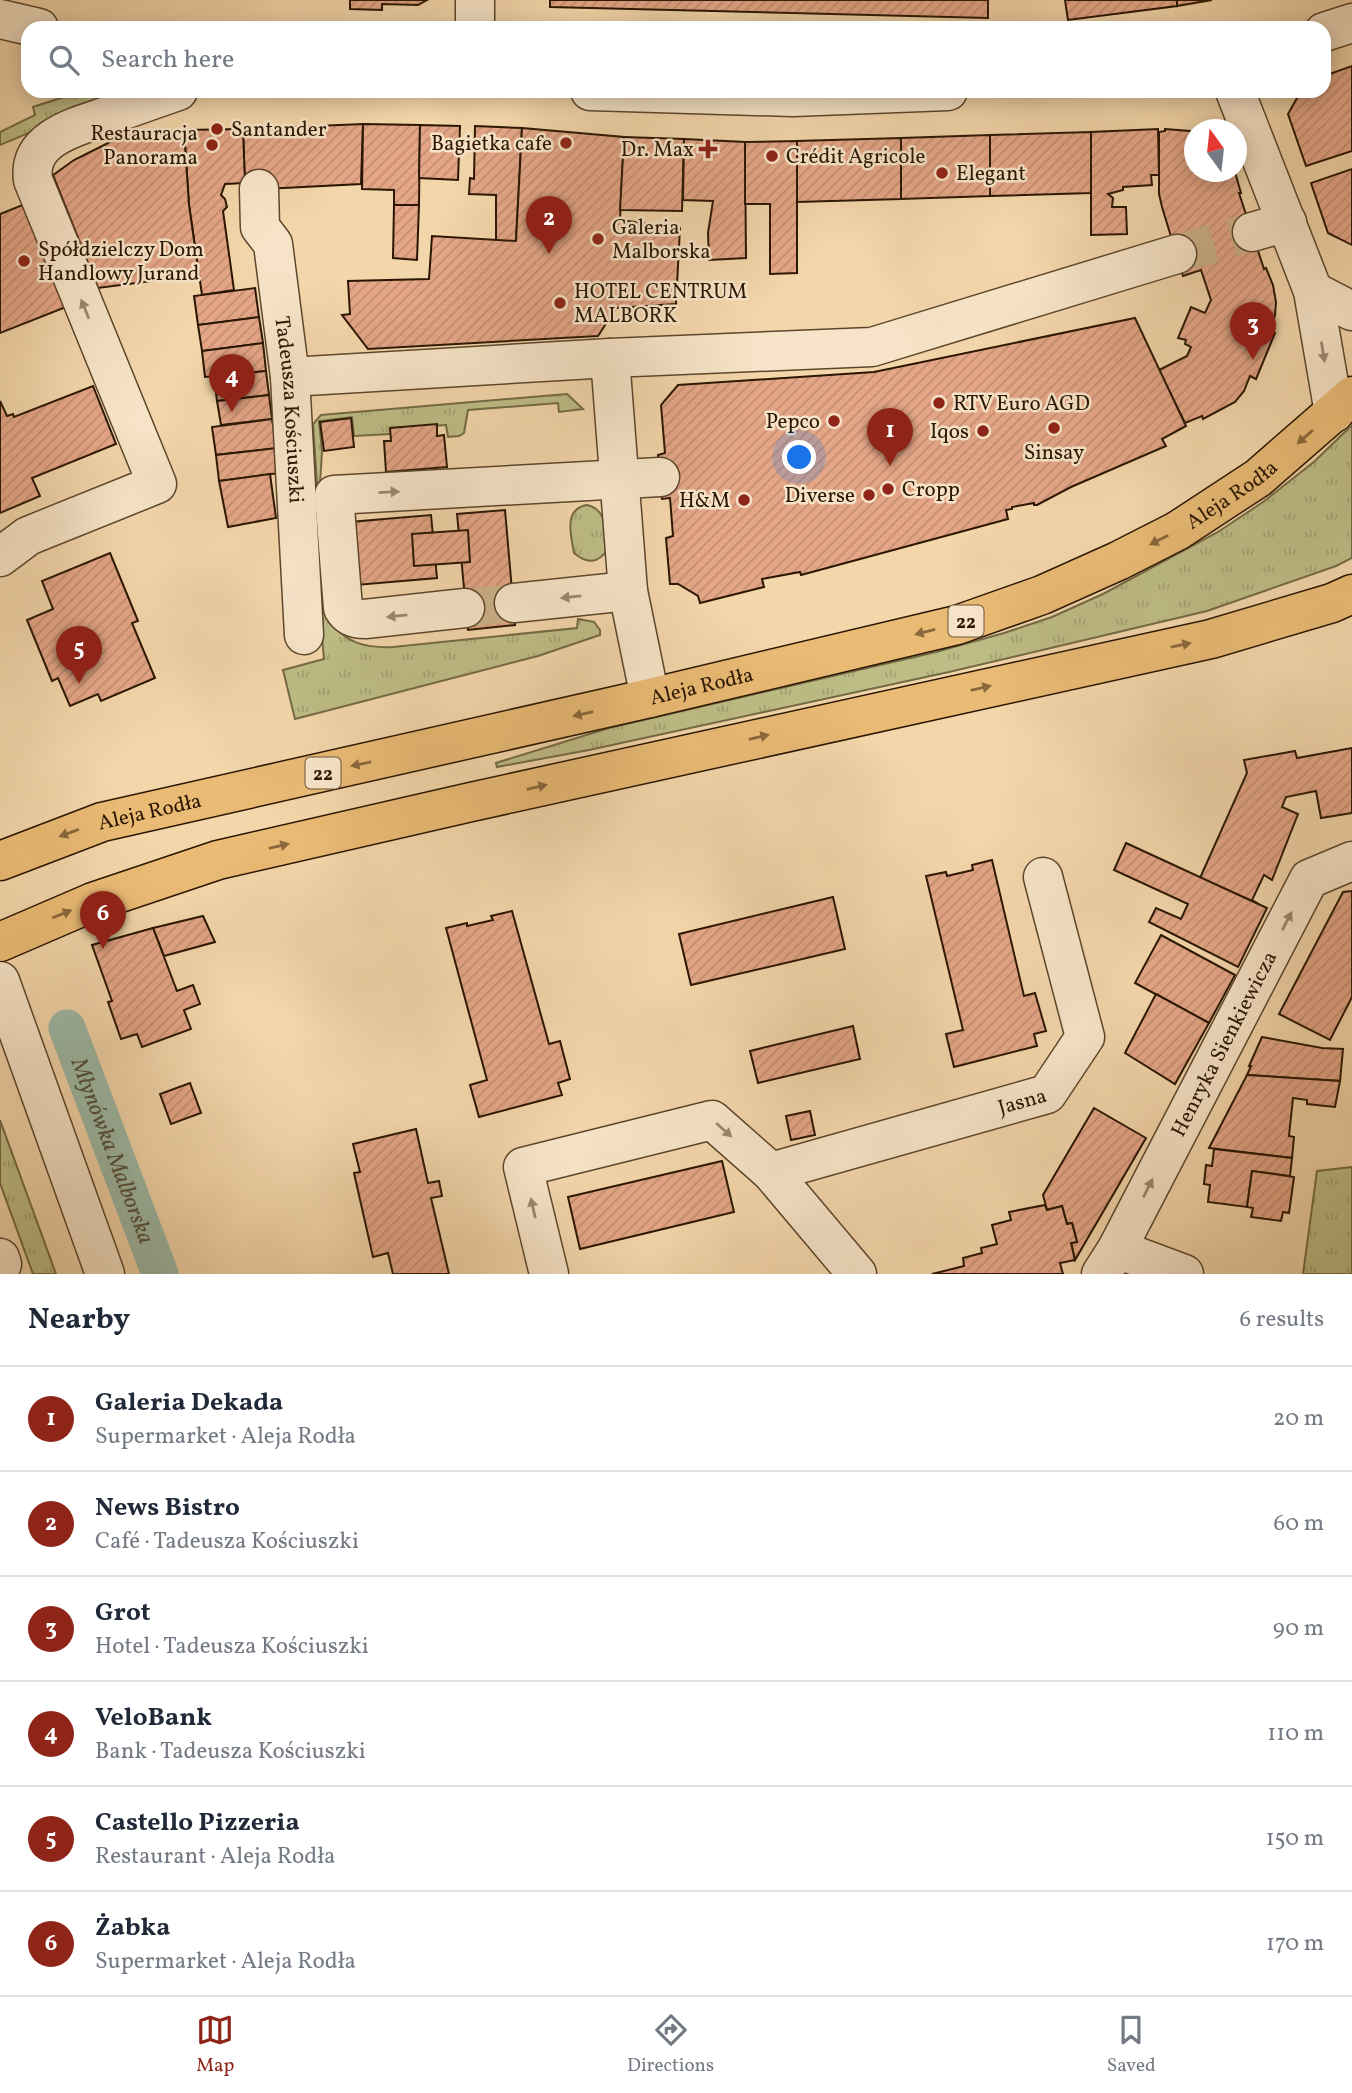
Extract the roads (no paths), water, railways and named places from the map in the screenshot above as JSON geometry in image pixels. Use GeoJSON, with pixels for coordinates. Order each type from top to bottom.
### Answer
{"type":"FeatureCollection","features":[{"type":"Feature","properties":{"kind":"main road","name":"Aleja Rodła"},"geometry":{"type":"LineString","coordinates":[[0,861],[102,822],[650,698],[957,625],[1041,595],[1177,531],[1258,478],[1343,404]]}},
{"type":"Feature","properties":{"kind":"main road"},"geometry":{"type":"LineString","coordinates":[[0,942],[93,902],[218,860],[1211,639],[1332,603],[1352,594]]}},
{"type":"Feature","properties":{"kind":"street"},"geometry":{"type":"LineString","coordinates":[[475,0],[475,21]]}},
{"type":"Feature","properties":{"kind":"street"},"geometry":{"type":"LineString","coordinates":[[0,19],[21,24]]}},
{"type":"Feature","properties":{"kind":"street"},"geometry":{"type":"LineString","coordinates":[[1331,30],[1352,23]]}},
{"type":"Feature","properties":{"kind":"street"},"geometry":{"type":"LineString","coordinates":[[14,546],[157,484],[33,180],[33,164],[46,143],[63,132],[158,98]]}},
{"type":"Feature","properties":{"kind":"street"},"geometry":{"type":"LineString","coordinates":[[1238,98],[1269,227],[1313,291],[1343,404]]}},
{"type":"Feature","properties":{"kind":"street","name":"Tadeusza Kościuszki"},"geometry":{"type":"LineString","coordinates":[[260,189],[261,227],[273,244],[290,377],[304,635]]}},
{"type":"Feature","properties":{"kind":"street"},"geometry":{"type":"LineString","coordinates":[[290,377],[610,358],[872,347],[1177,254]]}},
{"type":"Feature","properties":{"kind":"street"},"geometry":{"type":"LineString","coordinates":[[1313,291],[1352,311]]}},
{"type":"Feature","properties":{"kind":"street"},"geometry":{"type":"LineString","coordinates":[[610,358],[628,591],[650,698]]}},
{"type":"Feature","properties":{"kind":"street"},"geometry":{"type":"LineString","coordinates":[[464,608],[365,620],[346,614],[343,608],[334,495],[660,477]]}},
{"type":"Feature","properties":{"kind":"street"},"geometry":{"type":"LineString","coordinates":[[514,603],[628,591]]}},
{"type":"Feature","properties":{"kind":"street","name":"Henryka Sienkiewicza"},"geometry":{"type":"LineString","coordinates":[[1184,1274],[1109,1261],[1309,879],[1352,861]]}},
{"type":"Feature","properties":{"kind":"street","name":"Jasna"},"geometry":{"type":"LineString","coordinates":[[771,1172],[1047,1094],[1085,1037],[1043,877]]}},
{"type":"Feature","properties":{"kind":"street"},"geometry":{"type":"LineString","coordinates":[[0,981],[105,1274]]}},
{"type":"Feature","properties":{"kind":"street"},"geometry":{"type":"LineString","coordinates":[[549,1274],[523,1167],[712,1120],[771,1172],[857,1274]]}},
{"type":"Feature","properties":{"kind":"street"},"geometry":{"type":"LineString","coordinates":[[0,1258],[0,1265]]}},
{"type":"Feature","properties":{"kind":"waterway","name":"Młynówka Malborska"},"geometry":{"type":"LineString","coordinates":[[67,1028],[160,1274]]}},
{"type":"Feature","properties":{"kind":"tunnel"},"geometry":{"type":"LineString","coordinates":[[1177,254],[1252,232]]}},
{"type":"Feature","properties":{"kind":"tunnel"},"geometry":{"type":"LineString","coordinates":[[465,608],[514,603]]}},
{"type":"Feature","properties":{"kind":"place","name":"Santander"},"geometry":{"type":"Point","coordinates":[217,129]}},
{"type":"Feature","properties":{"kind":"place","name":"Bagietka cafe"},"geometry":{"type":"Point","coordinates":[566,143]}},
{"type":"Feature","properties":{"kind":"place","name":"Restauracja Panorama"},"geometry":{"type":"Point","coordinates":[212,145]}},
{"type":"Feature","properties":{"kind":"place","name":"Dr. Max"},"geometry":{"type":"Point","coordinates":[708,149]}},
{"type":"Feature","properties":{"kind":"place","name":"Crédit Agricole"},"geometry":{"type":"Point","coordinates":[772,156]}},
{"type":"Feature","properties":{"kind":"place","name":"Elegant"},"geometry":{"type":"Point","coordinates":[942,173]}},
{"type":"Feature","properties":{"kind":"place","name":"Galeria Malborska"},"geometry":{"type":"Point","coordinates":[598,239]}},
{"type":"Feature","properties":{"kind":"place","name":"News Bistro"},"geometry":{"type":"Point","coordinates":[549,254]}},
{"type":"Feature","properties":{"kind":"place","name":"Spółdzielczy Dom Handlowy Jurand"},"geometry":{"type":"Point","coordinates":[24,261]}},
{"type":"Feature","properties":{"kind":"place","name":"HOTEL CENTRUM MALBORK"},"geometry":{"type":"Point","coordinates":[560,303]}},
{"type":"Feature","properties":{"kind":"place","name":"Grot"},"geometry":{"type":"Point","coordinates":[1253,360]}},
{"type":"Feature","properties":{"kind":"place","name":"RTV Euro AGD"},"geometry":{"type":"Point","coordinates":[939,403]}},
{"type":"Feature","properties":{"kind":"place","name":"VeloBank"},"geometry":{"type":"Point","coordinates":[232,412]}},
{"type":"Feature","properties":{"kind":"place","name":"Pepco"},"geometry":{"type":"Point","coordinates":[834,421]}},
{"type":"Feature","properties":{"kind":"place","name":"Sinsay"},"geometry":{"type":"Point","coordinates":[1054,428]}},
{"type":"Feature","properties":{"kind":"place","name":"Iqos"},"geometry":{"type":"Point","coordinates":[983,431]}},
{"type":"Feature","properties":{"kind":"place","name":"Galeria Dekada"},"geometry":{"type":"Point","coordinates":[890,466]}},
{"type":"Feature","properties":{"kind":"place","name":"Cropp"},"geometry":{"type":"Point","coordinates":[888,489]}},
{"type":"Feature","properties":{"kind":"place","name":"Diverse"},"geometry":{"type":"Point","coordinates":[869,495]}},
{"type":"Feature","properties":{"kind":"place","name":"H&M"},"geometry":{"type":"Point","coordinates":[744,500]}},
{"type":"Feature","properties":{"kind":"place","name":"Castello Pizzeria"},"geometry":{"type":"Point","coordinates":[79,684]}},
{"type":"Feature","properties":{"kind":"place","name":"Żabka"},"geometry":{"type":"Point","coordinates":[103,949]}}]}
